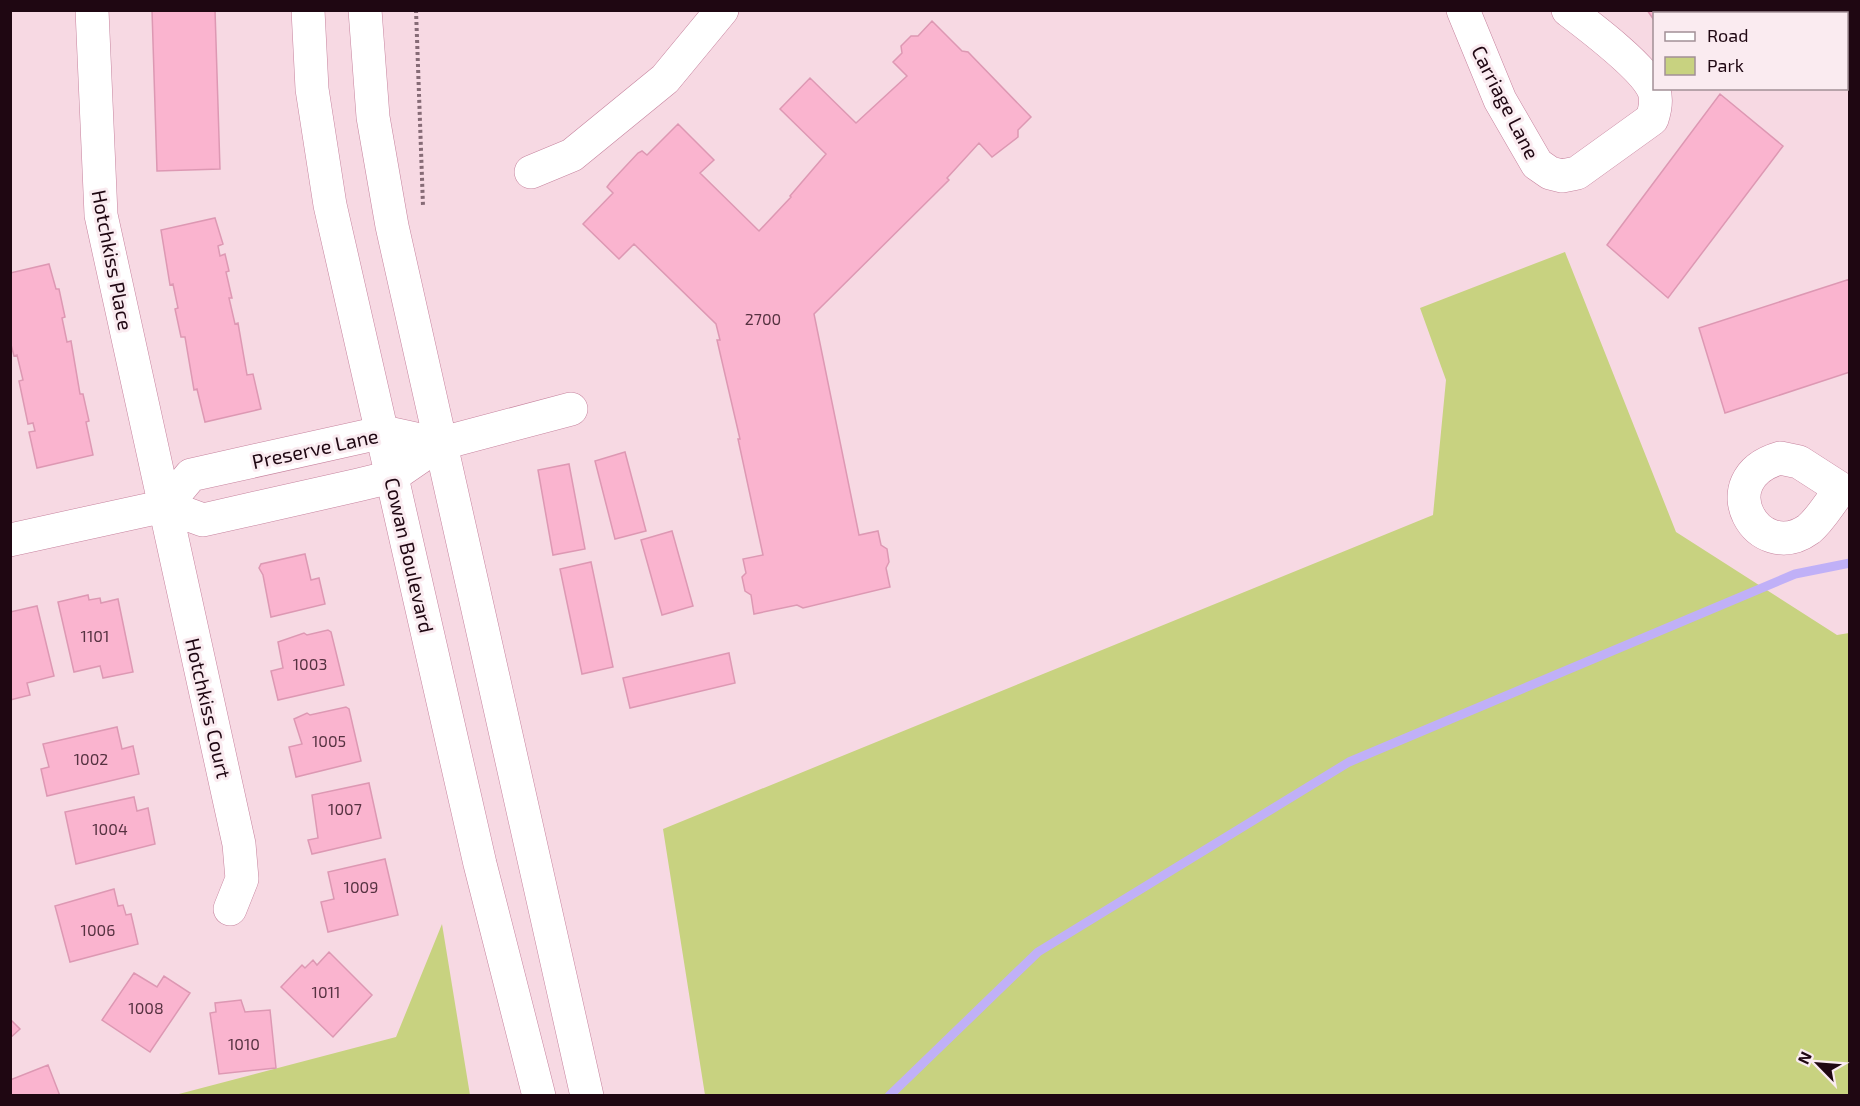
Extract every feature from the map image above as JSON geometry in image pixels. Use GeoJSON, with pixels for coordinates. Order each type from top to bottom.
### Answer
{"type":"FeatureCollection","features":[{"type":"Feature","properties":{"kind":"main road","name":"Hotchkiss Place"},"geometry":{"type":"LineString","coordinates":[[92,10],[101,215],[165,506]]}},
{"type":"Feature","properties":{"kind":"main road","name":"Cowan Boulevard"},"geometry":{"type":"LineString","coordinates":[[308,10],[312,89],[330,205],[384,432],[391,477],[480,864],[539,1095]]}},
{"type":"Feature","properties":{"kind":"main road"},"geometry":{"type":"LineString","coordinates":[[365,10],[375,128],[392,226],[586,1095]]}},
{"type":"Feature","properties":{"kind":"main road"},"geometry":{"type":"LineString","coordinates":[[531,172],[572,155],[665,80],[722,10]]}},
{"type":"Feature","properties":{"kind":"main road","name":"Carriage Lane"},"geometry":{"type":"LineString","coordinates":[[1463,10],[1500,100],[1537,164],[1550,173],[1562,176],[1577,173],[1652,119],[1656,107],[1654,92],[1648,81],[1601,35],[1568,10]]}},
{"type":"Feature","properties":{"kind":"main road"},"geometry":{"type":"LineString","coordinates":[[10,540],[165,506],[203,519],[391,477],[439,444],[571,409]]}},
{"type":"Feature","properties":{"kind":"main road","name":"Preserve Lane"},"geometry":{"type":"LineString","coordinates":[[165,506],[191,475],[384,432],[439,444]]}},
{"type":"Feature","properties":{"kind":"main road","name":"Hotchkiss Court"},"geometry":{"type":"LineString","coordinates":[[165,506],[240,844],[242,879],[230,909]]}},
{"type":"Feature","properties":{"kind":"green space"},"geometry":{"type":"Polygon","coordinates":[[[1565,252],[1676,532],[1837,635],[1849,633],[1849,1095],[705,1095],[663,829],[1433,515],[1446,380],[1420,308],[1565,252]]]}},
{"type":"Feature","properties":{"kind":"green space"},"geometry":{"type":"Polygon","coordinates":[[[442,924],[470,1095],[175,1095],[396,1037],[442,924]]]}},
{"type":"Feature","properties":{"kind":"building"},"geometry":{"type":"Polygon","coordinates":[[[152,10],[215,10],[220,169],[157,171],[152,10]]]}},
{"type":"Feature","properties":{"kind":"building"},"geometry":{"type":"Polygon","coordinates":[[[1647,10],[1726,10],[1724,12],[1653,12],[1653,19],[1647,10]]]}},
{"type":"Feature","properties":{"kind":"building"},"geometry":{"type":"Polygon","coordinates":[[[932,21],[962,51],[968,52],[1031,117],[1018,130],[1018,137],[992,157],[979,143],[947,178],[949,180],[814,314],[859,535],[878,531],[881,545],[887,549],[889,562],[886,568],[890,587],[803,608],[797,605],[754,614],[751,595],[745,591],[742,577],[746,573],[743,559],[763,555],[717,340],[720,340],[716,324],[634,244],[619,259],[583,224],[613,193],[607,187],[638,153],[642,151],[647,155],[678,124],[714,160],[700,173],[759,231],[791,197],[826,154],[780,109],[810,78],[856,123],[907,76],[893,62],[902,53],[901,46],[911,36],[918,36],[932,21]]]}},
{"type":"Feature","properties":{"kind":"building"},"geometry":{"type":"Polygon","coordinates":[[[1720,94],[1783,146],[1668,298],[1607,245],[1720,94]]]}},
{"type":"Feature","properties":{"kind":"building"},"geometry":{"type":"Polygon","coordinates":[[[215,218],[223,244],[218,246],[220,256],[225,254],[229,271],[226,272],[232,298],[229,298],[235,324],[238,323],[247,375],[253,374],[261,409],[205,422],[197,389],[194,390],[185,337],[181,337],[175,309],[178,308],[173,284],[170,285],[161,230],[215,218]]]}},
{"type":"Feature","properties":{"kind":"building"},"geometry":{"type":"Polygon","coordinates":[[[49,264],[56,289],[59,289],[67,342],[71,341],[80,394],[83,394],[89,421],[86,422],[93,455],[37,468],[29,432],[35,431],[33,423],[28,424],[19,381],[23,380],[17,355],[14,356],[10,341],[10,273],[49,264]]]}},
{"type":"Feature","properties":{"kind":"building"},"geometry":{"type":"Polygon","coordinates":[[[1850,279],[1850,372],[1725,413],[1699,328],[1850,279]]]}},
{"type":"Feature","properties":{"kind":"building"},"geometry":{"type":"Polygon","coordinates":[[[625,452],[646,531],[615,539],[595,461],[625,452]]]}},
{"type":"Feature","properties":{"kind":"building"},"geometry":{"type":"Polygon","coordinates":[[[569,464],[585,549],[553,555],[538,470],[569,464]]]}},
{"type":"Feature","properties":{"kind":"building"},"geometry":{"type":"Polygon","coordinates":[[[672,531],[693,606],[662,615],[641,540],[672,531]]]}},
{"type":"Feature","properties":{"kind":"building"},"geometry":{"type":"Polygon","coordinates":[[[305,554],[311,580],[319,578],[325,604],[271,617],[263,575],[259,568],[261,564],[305,554]]]}},
{"type":"Feature","properties":{"kind":"building"},"geometry":{"type":"Polygon","coordinates":[[[591,562],[613,667],[582,674],[560,569],[591,562]]]}},
{"type":"Feature","properties":{"kind":"building"},"geometry":{"type":"Polygon","coordinates":[[[88,595],[89,600],[100,598],[101,603],[118,599],[133,672],[103,678],[100,666],[74,672],[58,602],[88,595]]]}},
{"type":"Feature","properties":{"kind":"building"},"geometry":{"type":"Polygon","coordinates":[[[37,606],[54,676],[27,683],[30,695],[10,700],[10,612],[37,606]]]}},
{"type":"Feature","properties":{"kind":"building"},"geometry":{"type":"Polygon","coordinates":[[[328,630],[331,632],[344,685],[278,700],[271,671],[283,668],[278,642],[304,633],[307,635],[328,630]]]}},
{"type":"Feature","properties":{"kind":"building"},"geometry":{"type":"Polygon","coordinates":[[[729,653],[735,683],[630,708],[623,678],[729,653]]]}},
{"type":"Feature","properties":{"kind":"building"},"geometry":{"type":"Polygon","coordinates":[[[346,707],[349,709],[361,761],[296,777],[289,747],[302,744],[294,719],[307,713],[310,715],[346,707]]]}},
{"type":"Feature","properties":{"kind":"building"},"geometry":{"type":"Polygon","coordinates":[[[117,727],[122,749],[133,746],[139,774],[47,796],[41,769],[49,767],[43,744],[117,727]]]}},
{"type":"Feature","properties":{"kind":"building"},"geometry":{"type":"Polygon","coordinates":[[[369,783],[381,838],[312,854],[308,840],[318,838],[312,795],[369,783]]]}},
{"type":"Feature","properties":{"kind":"building"},"geometry":{"type":"Polygon","coordinates":[[[134,797],[137,811],[148,808],[155,844],[76,864],[65,812],[134,797]]]}},
{"type":"Feature","properties":{"kind":"building"},"geometry":{"type":"Polygon","coordinates":[[[385,859],[398,915],[328,932],[321,902],[334,899],[328,872],[385,859]]]}},
{"type":"Feature","properties":{"kind":"building"},"geometry":{"type":"Polygon","coordinates":[[[114,889],[118,906],[123,905],[126,915],[131,914],[138,944],[70,962],[55,906],[114,889]]]}},
{"type":"Feature","properties":{"kind":"building"},"geometry":{"type":"Polygon","coordinates":[[[329,952],[372,995],[333,1037],[281,987],[302,965],[305,968],[313,960],[317,965],[329,952]]]}},
{"type":"Feature","properties":{"kind":"building"},"geometry":{"type":"Polygon","coordinates":[[[134,973],[157,987],[164,976],[190,993],[150,1052],[102,1020],[134,973]]]}},
{"type":"Feature","properties":{"kind":"building"},"geometry":{"type":"Polygon","coordinates":[[[241,1000],[245,1012],[270,1010],[276,1068],[219,1074],[210,1013],[216,1012],[215,1003],[241,1000]]]}},
{"type":"Feature","properties":{"kind":"building"},"geometry":{"type":"Polygon","coordinates":[[[10,1019],[20,1029],[10,1038],[10,1019]]]}},
{"type":"Feature","properties":{"kind":"building"},"geometry":{"type":"Polygon","coordinates":[[[48,1065],[60,1096],[10,1096],[10,1080],[48,1065]]]}},
{"type":"Feature","properties":{"kind":"waterway"},"geometry":{"type":"LineString","coordinates":[[889,1096],[1038,952],[1349,762],[1795,574],[1850,563]]}}]}
